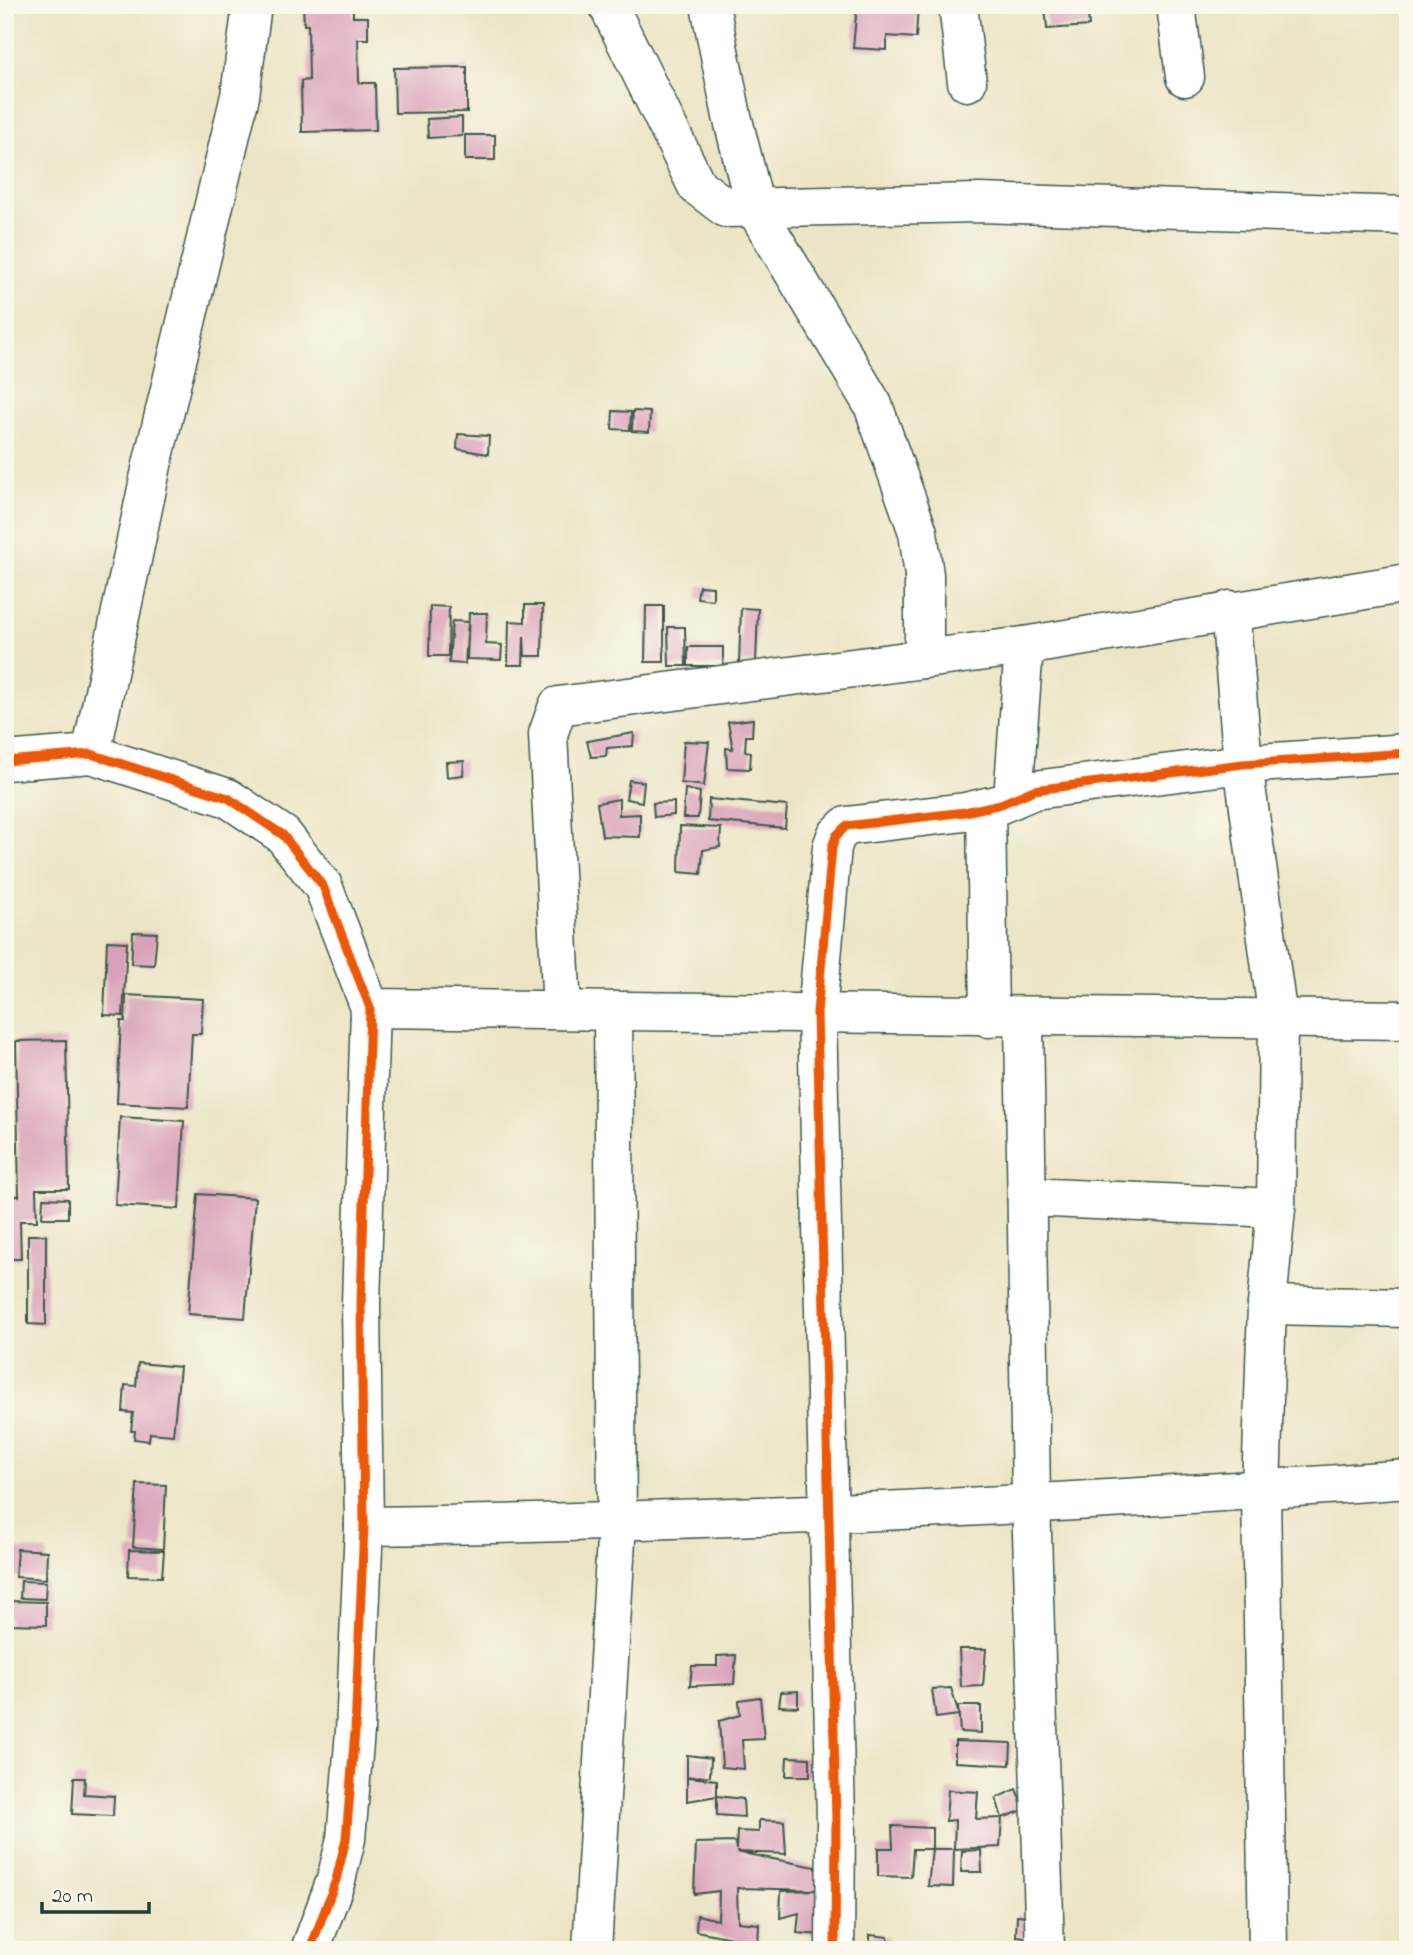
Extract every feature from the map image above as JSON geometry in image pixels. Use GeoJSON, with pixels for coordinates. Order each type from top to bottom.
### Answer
{"type":"FeatureCollection","features":[{"type":"Feature","properties":{"kind":"street"},"geometry":{"type":"LineString","coordinates":[[91,754],[152,465],[240,96],[252,5]]}},
{"type":"Feature","properties":{"kind":"street"},"geometry":{"type":"LineString","coordinates":[[608,5],[697,186],[726,208],[981,203],[1408,216]]}},
{"type":"Feature","properties":{"kind":"street"},"geometry":{"type":"LineString","coordinates":[[710,5],[732,116],[755,208],[873,405],[918,533],[924,575],[924,659]]}},
{"type":"Feature","properties":{"kind":"street"},"geometry":{"type":"LineString","coordinates":[[958,5],[967,82]]}},
{"type":"Feature","properties":{"kind":"street"},"geometry":{"type":"LineString","coordinates":[[1176,5],[1185,77]]}},
{"type":"Feature","properties":{"kind":"street"},"geometry":{"type":"LineString","coordinates":[[562,1010],[548,734],[558,706],[1024,646],[1230,610],[1408,583]]}},
{"type":"Feature","properties":{"kind":"street"},"geometry":{"type":"LineString","coordinates":[[1230,610],[1243,764],[1278,1019],[1276,1208],[1267,1306],[1261,1490],[1268,1950]]}},
{"type":"Feature","properties":{"kind":"street"},"geometry":{"type":"LineString","coordinates":[[1024,646],[999,803],[1007,1017],[1027,1197],[1031,1502],[1045,1950]]}},
{"type":"Feature","properties":{"kind":"street"},"geometry":{"type":"LineString","coordinates":[[835,1950],[836,1820],[817,1013],[832,848],[836,835],[846,826],[999,803],[1034,790],[1243,764],[1408,753]]}},
{"type":"Feature","properties":{"kind":"street"},"geometry":{"type":"LineString","coordinates":[[5,761],[91,754],[228,798],[283,835],[323,886],[370,1008],[361,1304],[364,1526],[355,1731],[345,1839],[336,1880],[310,1950]]}},
{"type":"Feature","properties":{"kind":"street"},"geometry":{"type":"LineString","coordinates":[[370,1008],[1408,1020]]}},
{"type":"Feature","properties":{"kind":"street"},"geometry":{"type":"LineString","coordinates":[[592,1950],[617,1523],[613,1011]]}},
{"type":"Feature","properties":{"kind":"street"},"geometry":{"type":"LineString","coordinates":[[1027,1197],[1276,1208]]}},
{"type":"Feature","properties":{"kind":"street"},"geometry":{"type":"LineString","coordinates":[[1267,1306],[1408,1308]]}},
{"type":"Feature","properties":{"kind":"street"},"geometry":{"type":"LineString","coordinates":[[364,1526],[617,1523],[1261,1490],[1408,1479]]}},
{"type":"Feature","properties":{"kind":"building"},"geometry":{"type":"Polygon","coordinates":[[[303,5],[353,5],[353,17],[368,17],[368,39],[358,39],[359,83],[375,83],[376,130],[302,132],[301,81],[309,80],[308,25],[304,25],[303,5]]]}},
{"type":"Feature","properties":{"kind":"building"},"geometry":{"type":"Polygon","coordinates":[[[857,5],[918,5],[916,38],[887,36],[887,50],[853,48],[857,5]]]}},
{"type":"Feature","properties":{"kind":"building"},"geometry":{"type":"Polygon","coordinates":[[[1045,5],[1087,5],[1089,26],[1047,29],[1045,5]]]}},
{"type":"Feature","properties":{"kind":"building"},"geometry":{"type":"Polygon","coordinates":[[[467,67],[467,112],[395,113],[394,68],[467,67]]]}},
{"type":"Feature","properties":{"kind":"building"},"geometry":{"type":"Polygon","coordinates":[[[462,117],[462,136],[428,138],[427,119],[462,117]]]}},
{"type":"Feature","properties":{"kind":"building"},"geometry":{"type":"Polygon","coordinates":[[[465,135],[495,135],[495,160],[465,160],[465,135]]]}},
{"type":"Feature","properties":{"kind":"building"},"geometry":{"type":"Polygon","coordinates":[[[613,411],[631,412],[630,430],[612,429],[613,411]]]}},
{"type":"Feature","properties":{"kind":"building"},"geometry":{"type":"Polygon","coordinates":[[[633,411],[650,412],[649,432],[632,431],[633,411]]]}},
{"type":"Feature","properties":{"kind":"building"},"geometry":{"type":"Polygon","coordinates":[[[458,434],[489,436],[488,454],[457,449],[458,434]]]}},
{"type":"Feature","properties":{"kind":"building"},"geometry":{"type":"Polygon","coordinates":[[[699,586],[713,587],[713,600],[697,598],[699,586]]]}},
{"type":"Feature","properties":{"kind":"building"},"geometry":{"type":"Polygon","coordinates":[[[525,605],[543,605],[542,656],[525,656],[524,636],[523,665],[508,665],[509,621],[525,622],[525,605]]]}},
{"type":"Feature","properties":{"kind":"building"},"geometry":{"type":"Polygon","coordinates":[[[430,606],[449,607],[448,656],[429,656],[430,606]]]}},
{"type":"Feature","properties":{"kind":"building"},"geometry":{"type":"Polygon","coordinates":[[[646,606],[664,606],[664,662],[645,662],[646,606]]]}},
{"type":"Feature","properties":{"kind":"building"},"geometry":{"type":"Polygon","coordinates":[[[741,608],[758,609],[756,663],[739,663],[741,608]]]}},
{"type":"Feature","properties":{"kind":"building"},"geometry":{"type":"Polygon","coordinates":[[[469,613],[487,613],[486,644],[502,645],[501,660],[467,659],[469,613]]]}},
{"type":"Feature","properties":{"kind":"building"},"geometry":{"type":"Polygon","coordinates":[[[452,621],[468,622],[465,664],[449,663],[452,621]]]}},
{"type":"Feature","properties":{"kind":"building"},"geometry":{"type":"Polygon","coordinates":[[[668,627],[685,627],[686,666],[669,666],[668,627]]]}},
{"type":"Feature","properties":{"kind":"building"},"geometry":{"type":"Polygon","coordinates":[[[688,647],[723,647],[723,666],[688,666],[688,647]]]}},
{"type":"Feature","properties":{"kind":"building"},"geometry":{"type":"Polygon","coordinates":[[[753,719],[752,736],[746,736],[745,751],[751,752],[750,769],[727,768],[726,748],[733,749],[728,722],[753,719]]]}},
{"type":"Feature","properties":{"kind":"building"},"geometry":{"type":"Polygon","coordinates":[[[634,733],[633,746],[607,748],[606,756],[591,757],[587,741],[634,733]]]}},
{"type":"Feature","properties":{"kind":"building"},"geometry":{"type":"Polygon","coordinates":[[[684,741],[709,742],[704,786],[681,783],[684,741]]]}},
{"type":"Feature","properties":{"kind":"building"},"geometry":{"type":"Polygon","coordinates":[[[464,761],[463,775],[447,777],[446,762],[464,761]]]}},
{"type":"Feature","properties":{"kind":"building"},"geometry":{"type":"Polygon","coordinates":[[[629,780],[644,782],[642,802],[626,799],[629,780]]]}},
{"type":"Feature","properties":{"kind":"building"},"geometry":{"type":"Polygon","coordinates":[[[685,789],[700,792],[698,818],[683,818],[685,789]]]}},
{"type":"Feature","properties":{"kind":"building"},"geometry":{"type":"Polygon","coordinates":[[[619,799],[619,815],[640,814],[640,837],[602,836],[597,803],[619,799]]]}},
{"type":"Feature","properties":{"kind":"building"},"geometry":{"type":"Polygon","coordinates":[[[709,799],[787,806],[785,828],[708,821],[709,799]]]}},
{"type":"Feature","properties":{"kind":"building"},"geometry":{"type":"Polygon","coordinates":[[[674,802],[674,815],[654,817],[653,803],[674,802]]]}},
{"type":"Feature","properties":{"kind":"building"},"geometry":{"type":"Polygon","coordinates":[[[680,826],[721,828],[720,847],[703,850],[701,874],[679,872],[680,826]]]}},
{"type":"Feature","properties":{"kind":"building"},"geometry":{"type":"Polygon","coordinates":[[[133,932],[157,933],[154,965],[131,964],[133,932]]]}},
{"type":"Feature","properties":{"kind":"building"},"geometry":{"type":"Polygon","coordinates":[[[107,941],[127,942],[123,1016],[104,1015],[107,941]]]}},
{"type":"Feature","properties":{"kind":"building"},"geometry":{"type":"Polygon","coordinates":[[[126,995],[203,999],[201,1034],[192,1034],[188,1107],[117,1103],[121,1021],[125,1021],[126,995]]]}},
{"type":"Feature","properties":{"kind":"building"},"geometry":{"type":"Polygon","coordinates":[[[66,1040],[69,1189],[36,1189],[37,1221],[20,1221],[21,1259],[5,1259],[5,1196],[19,1196],[16,1041],[66,1040]]]}},
{"type":"Feature","properties":{"kind":"building"},"geometry":{"type":"Polygon","coordinates":[[[120,1117],[184,1121],[179,1209],[115,1205],[120,1117]]]}},
{"type":"Feature","properties":{"kind":"building"},"geometry":{"type":"Polygon","coordinates":[[[198,1194],[255,1198],[245,1318],[188,1314],[198,1194]]]}},
{"type":"Feature","properties":{"kind":"building"},"geometry":{"type":"Polygon","coordinates":[[[43,1198],[68,1199],[68,1218],[42,1218],[43,1198]]]}},
{"type":"Feature","properties":{"kind":"building"},"geometry":{"type":"Polygon","coordinates":[[[28,1235],[46,1235],[46,1325],[28,1324],[28,1235]]]}},
{"type":"Feature","properties":{"kind":"building"},"geometry":{"type":"Polygon","coordinates":[[[138,1363],[180,1367],[173,1435],[150,1433],[149,1441],[134,1439],[135,1431],[131,1431],[133,1413],[123,1412],[125,1385],[136,1386],[138,1363]]]}},
{"type":"Feature","properties":{"kind":"building"},"geometry":{"type":"Polygon","coordinates":[[[137,1484],[166,1485],[163,1549],[133,1547],[137,1484]]]}},
{"type":"Feature","properties":{"kind":"building"},"geometry":{"type":"Polygon","coordinates":[[[17,1549],[47,1551],[46,1579],[15,1577],[17,1549]]]}},
{"type":"Feature","properties":{"kind":"building"},"geometry":{"type":"Polygon","coordinates":[[[129,1550],[164,1551],[162,1577],[128,1576],[129,1550]]]}},
{"type":"Feature","properties":{"kind":"building"},"geometry":{"type":"Polygon","coordinates":[[[21,1581],[46,1582],[45,1599],[20,1598],[21,1581]]]}},
{"type":"Feature","properties":{"kind":"building"},"geometry":{"type":"Polygon","coordinates":[[[9,1601],[46,1602],[46,1625],[9,1624],[9,1601]]]}},
{"type":"Feature","properties":{"kind":"building"},"geometry":{"type":"Polygon","coordinates":[[[959,1649],[986,1649],[983,1686],[961,1687],[959,1649]]]}},
{"type":"Feature","properties":{"kind":"building"},"geometry":{"type":"Polygon","coordinates":[[[736,1655],[734,1684],[690,1686],[692,1666],[717,1666],[717,1656],[736,1655]]]}},
{"type":"Feature","properties":{"kind":"building"},"geometry":{"type":"Polygon","coordinates":[[[951,1688],[959,1715],[936,1718],[932,1689],[951,1688]]]}},
{"type":"Feature","properties":{"kind":"building"},"geometry":{"type":"Polygon","coordinates":[[[798,1691],[798,1707],[779,1706],[781,1692],[798,1691]]]}},
{"type":"Feature","properties":{"kind":"building"},"geometry":{"type":"Polygon","coordinates":[[[760,1697],[764,1739],[742,1740],[744,1769],[722,1767],[719,1721],[740,1715],[739,1700],[760,1697]]]}},
{"type":"Feature","properties":{"kind":"building"},"geometry":{"type":"Polygon","coordinates":[[[958,1706],[981,1706],[981,1733],[960,1732],[958,1706]]]}},
{"type":"Feature","properties":{"kind":"building"},"geometry":{"type":"Polygon","coordinates":[[[955,1741],[1011,1743],[1010,1765],[955,1762],[955,1741]]]}},
{"type":"Feature","properties":{"kind":"building"},"geometry":{"type":"Polygon","coordinates":[[[687,1755],[711,1758],[710,1776],[688,1777],[717,1780],[717,1796],[687,1801],[687,1755]]]}},
{"type":"Feature","properties":{"kind":"building"},"geometry":{"type":"Polygon","coordinates":[[[787,1757],[810,1758],[810,1776],[786,1776],[787,1757]]]}},
{"type":"Feature","properties":{"kind":"building"},"geometry":{"type":"Polygon","coordinates":[[[74,1778],[85,1778],[84,1794],[114,1796],[113,1816],[72,1814],[74,1778]]]}},
{"type":"Feature","properties":{"kind":"building"},"geometry":{"type":"Polygon","coordinates":[[[1016,1789],[1024,1810],[1002,1818],[996,1798],[1016,1789]]]}},
{"type":"Feature","properties":{"kind":"building"},"geometry":{"type":"Polygon","coordinates":[[[948,1790],[978,1792],[976,1819],[1002,1818],[1000,1847],[954,1849],[955,1820],[946,1821],[948,1790]]]}},
{"type":"Feature","properties":{"kind":"building"},"geometry":{"type":"Polygon","coordinates":[[[717,1796],[743,1799],[744,1817],[717,1815],[717,1796]]]}},
{"type":"Feature","properties":{"kind":"building"},"geometry":{"type":"Polygon","coordinates":[[[759,1820],[784,1821],[786,1854],[736,1852],[816,1867],[824,1891],[822,1935],[797,1933],[799,1913],[780,1918],[781,1891],[817,1890],[737,1888],[738,1922],[759,1924],[758,1948],[736,1948],[737,1939],[696,1931],[697,1915],[718,1920],[719,1891],[694,1894],[696,1843],[735,1842],[736,1850],[737,1831],[759,1832],[759,1820]]]}},
{"type":"Feature","properties":{"kind":"building"},"geometry":{"type":"Polygon","coordinates":[[[892,1826],[932,1828],[932,1849],[913,1849],[911,1877],[878,1876],[878,1848],[893,1848],[892,1826]]]}},
{"type":"Feature","properties":{"kind":"building"},"geometry":{"type":"Polygon","coordinates":[[[932,1849],[954,1849],[953,1887],[928,1886],[932,1849]]]}},
{"type":"Feature","properties":{"kind":"building"},"geometry":{"type":"Polygon","coordinates":[[[981,1850],[982,1872],[961,1872],[962,1851],[981,1850]]]}},
{"type":"Feature","properties":{"kind":"building"},"geometry":{"type":"Polygon","coordinates":[[[1017,1915],[1036,1917],[1034,1938],[1016,1936],[1017,1915]]]}},
{"type":"Feature","properties":{"kind":"building"},"geometry":{"type":"Polygon","coordinates":[[[870,1935],[888,1937],[888,1950],[870,1950],[870,1935]]]}},
{"type":"Feature","properties":{"kind":"cycle path"},"geometry":{"type":"LineString","coordinates":[[835,1950],[836,1820],[817,1013],[832,847],[836,836],[846,826],[965,812],[1001,804],[1034,790],[1243,764],[1408,753]]}},
{"type":"Feature","properties":{"kind":"cycle path"},"geometry":{"type":"LineString","coordinates":[[5,761],[91,754],[228,798],[283,835],[323,886],[370,1008],[361,1304],[364,1526],[355,1731],[346,1839],[336,1880],[310,1950]]}}]}
